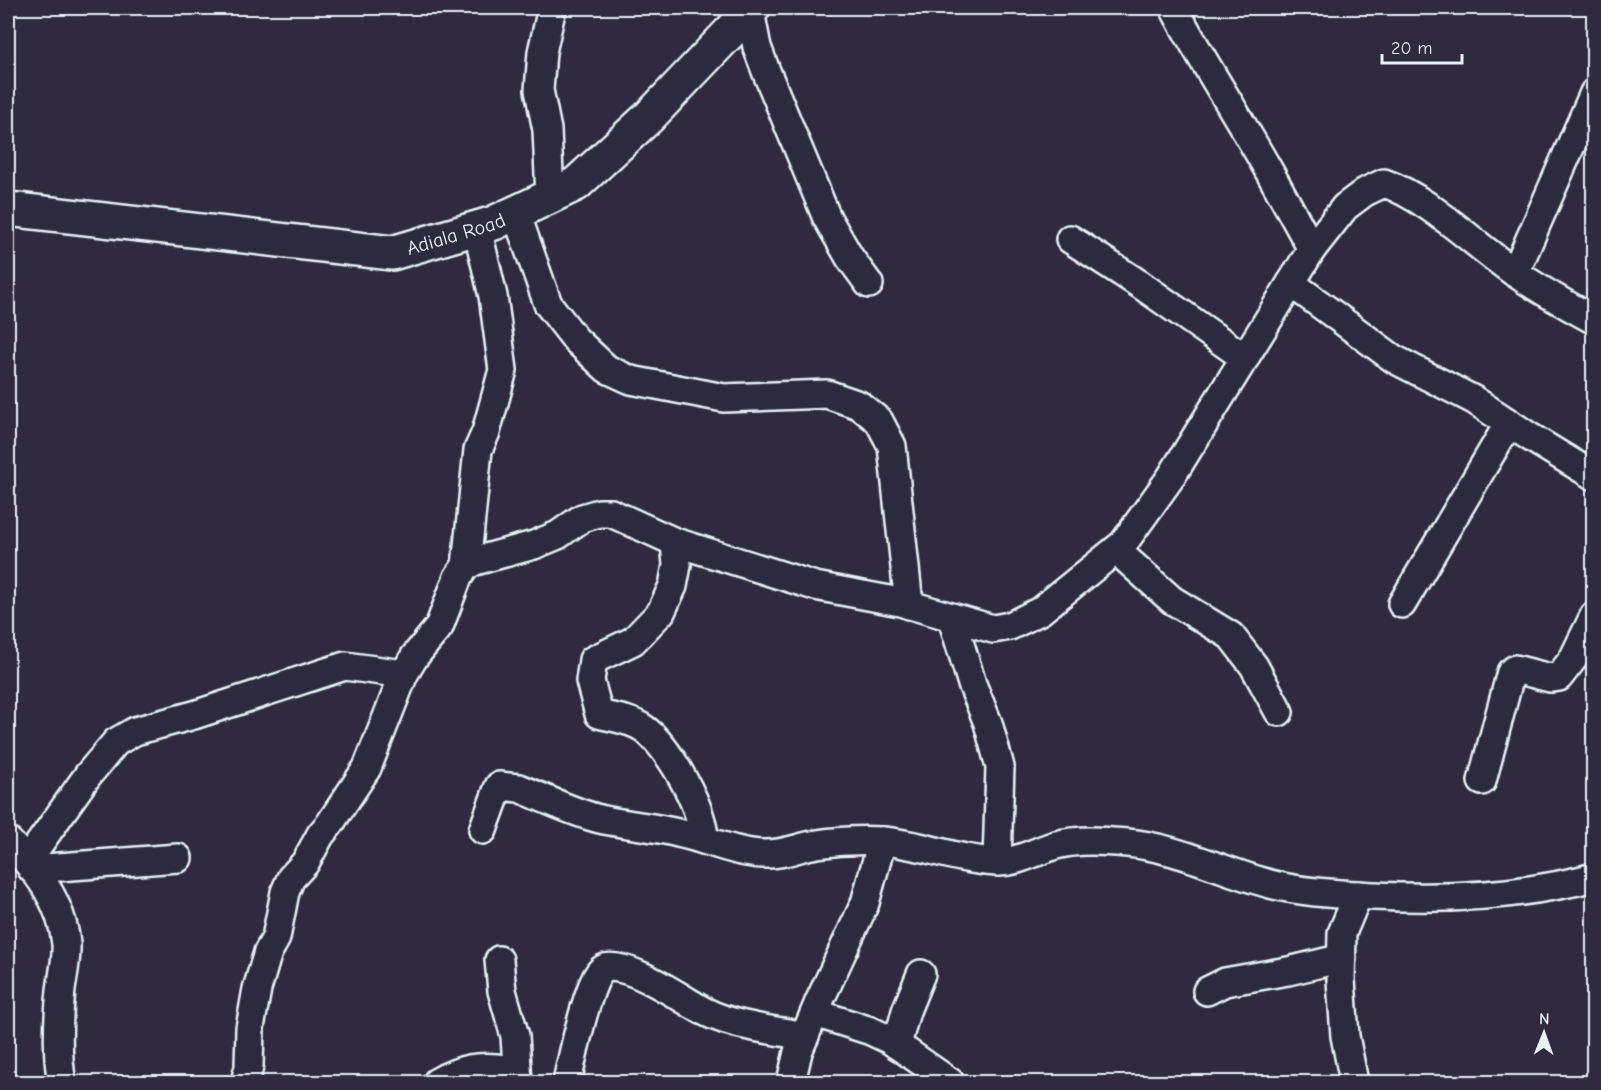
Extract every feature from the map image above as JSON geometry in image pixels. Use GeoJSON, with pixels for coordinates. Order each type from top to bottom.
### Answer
{"type":"FeatureCollection","features":[{"type":"Feature","properties":{"kind":"main road","name":"Adiala Road"},"geometry":{"type":"LineString","coordinates":[[8,209],[392,253],[477,228],[516,213],[576,184],[650,116],[751,9]]}},
{"type":"Feature","properties":{"kind":"street"},"geometry":{"type":"LineString","coordinates":[[550,197],[547,129],[538,90],[542,52],[552,8]]}},
{"type":"Feature","properties":{"kind":"street"},"geometry":{"type":"LineString","coordinates":[[1174,8],[1312,249]]}},
{"type":"Feature","properties":{"kind":"street"},"geometry":{"type":"LineString","coordinates":[[751,9],[757,47],[827,218],[868,284]]}},
{"type":"Feature","properties":{"kind":"street"},"geometry":{"type":"LineString","coordinates":[[1515,273],[1593,93]]}},
{"type":"Feature","properties":{"kind":"street"},"geometry":{"type":"LineString","coordinates":[[466,566],[485,558],[542,542],[558,535],[582,518],[599,513],[610,513],[675,542],[815,586],[909,605],[993,629],[1010,626],[1040,611],[1123,544],[1149,510],[1312,249],[1345,207],[1365,192],[1384,183],[1396,187],[1415,198],[1515,273],[1592,313]]}},
{"type":"Feature","properties":{"kind":"street"},"geometry":{"type":"LineString","coordinates":[[516,213],[548,304],[576,340],[607,369],[631,380],[724,398],[827,394],[859,405],[879,421],[892,446],[909,605]]}},
{"type":"Feature","properties":{"kind":"street"},"geometry":{"type":"LineString","coordinates":[[245,1083],[249,1066],[250,1028],[257,989],[268,952],[276,938],[285,892],[291,878],[305,863],[321,834],[367,768],[405,674],[439,627],[458,577],[466,566],[478,450],[486,432],[503,370],[493,297],[477,228]]}},
{"type":"Feature","properties":{"kind":"street"},"geometry":{"type":"LineString","coordinates":[[1070,239],[1141,285],[1245,358]]}},
{"type":"Feature","properties":{"kind":"street"},"geometry":{"type":"LineString","coordinates":[[1291,283],[1394,359],[1474,400],[1593,476]]}},
{"type":"Feature","properties":{"kind":"street"},"geometry":{"type":"LineString","coordinates":[[1402,604],[1509,423]]}},
{"type":"Feature","properties":{"kind":"street"},"geometry":{"type":"LineString","coordinates":[[675,542],[677,565],[673,586],[661,612],[633,640],[593,660],[590,681],[598,714],[642,727],[663,748],[693,800],[704,830],[704,840]]}},
{"type":"Feature","properties":{"kind":"street"},"geometry":{"type":"LineString","coordinates":[[1116,550],[1172,600],[1231,636],[1254,666],[1279,712]]}},
{"type":"Feature","properties":{"kind":"street"},"geometry":{"type":"LineString","coordinates":[[1482,781],[1511,672],[1515,669],[1550,678],[1559,677],[1573,659],[1593,616]]}},
{"type":"Feature","properties":{"kind":"street"},"geometry":{"type":"LineString","coordinates":[[952,618],[972,684],[988,723],[1000,768],[997,862]]}},
{"type":"Feature","properties":{"kind":"street"},"geometry":{"type":"LineString","coordinates":[[30,865],[88,775],[116,742],[135,731],[201,713],[345,666],[405,674]]}},
{"type":"Feature","properties":{"kind":"street"},"geometry":{"type":"LineString","coordinates":[[483,830],[499,786],[519,789],[594,817],[675,832],[737,851],[762,854],[781,854],[816,844],[882,841],[909,844],[997,862],[1032,856],[1056,845],[1078,842],[1130,843],[1202,860],[1270,884],[1297,889],[1437,899],[1514,893],[1593,878]]}},
{"type":"Feature","properties":{"kind":"street"},"geometry":{"type":"LineString","coordinates":[[8,841],[30,865],[54,900],[63,926],[66,946],[58,1019],[62,1083]]}},
{"type":"Feature","properties":{"kind":"street"},"geometry":{"type":"LineString","coordinates":[[790,1083],[798,1053],[865,903],[882,841]]}},
{"type":"Feature","properties":{"kind":"street"},"geometry":{"type":"LineString","coordinates":[[30,865],[178,858]]}},
{"type":"Feature","properties":{"kind":"street"},"geometry":{"type":"LineString","coordinates":[[1354,1083],[1345,1036],[1342,933],[1358,895]]}},
{"type":"Feature","properties":{"kind":"street"},"geometry":{"type":"LineString","coordinates":[[1207,991],[1225,982],[1288,971],[1342,958]]}},
{"type":"Feature","properties":{"kind":"street"},"geometry":{"type":"LineString","coordinates":[[499,960],[502,991],[518,1054],[517,1083]]}},
{"type":"Feature","properties":{"kind":"street"},"geometry":{"type":"LineString","coordinates":[[567,1083],[584,1013],[596,977],[603,969],[614,966],[669,989],[712,1016],[871,1031],[897,1045],[950,1083]]}},
{"type":"Feature","properties":{"kind":"street"},"geometry":{"type":"LineString","coordinates":[[897,1045],[906,1011],[921,974]]}},
{"type":"Feature","properties":{"kind":"street"},"geometry":{"type":"LineString","coordinates":[[437,1083],[455,1072],[487,1066],[507,1069],[517,1083]]}}]}
